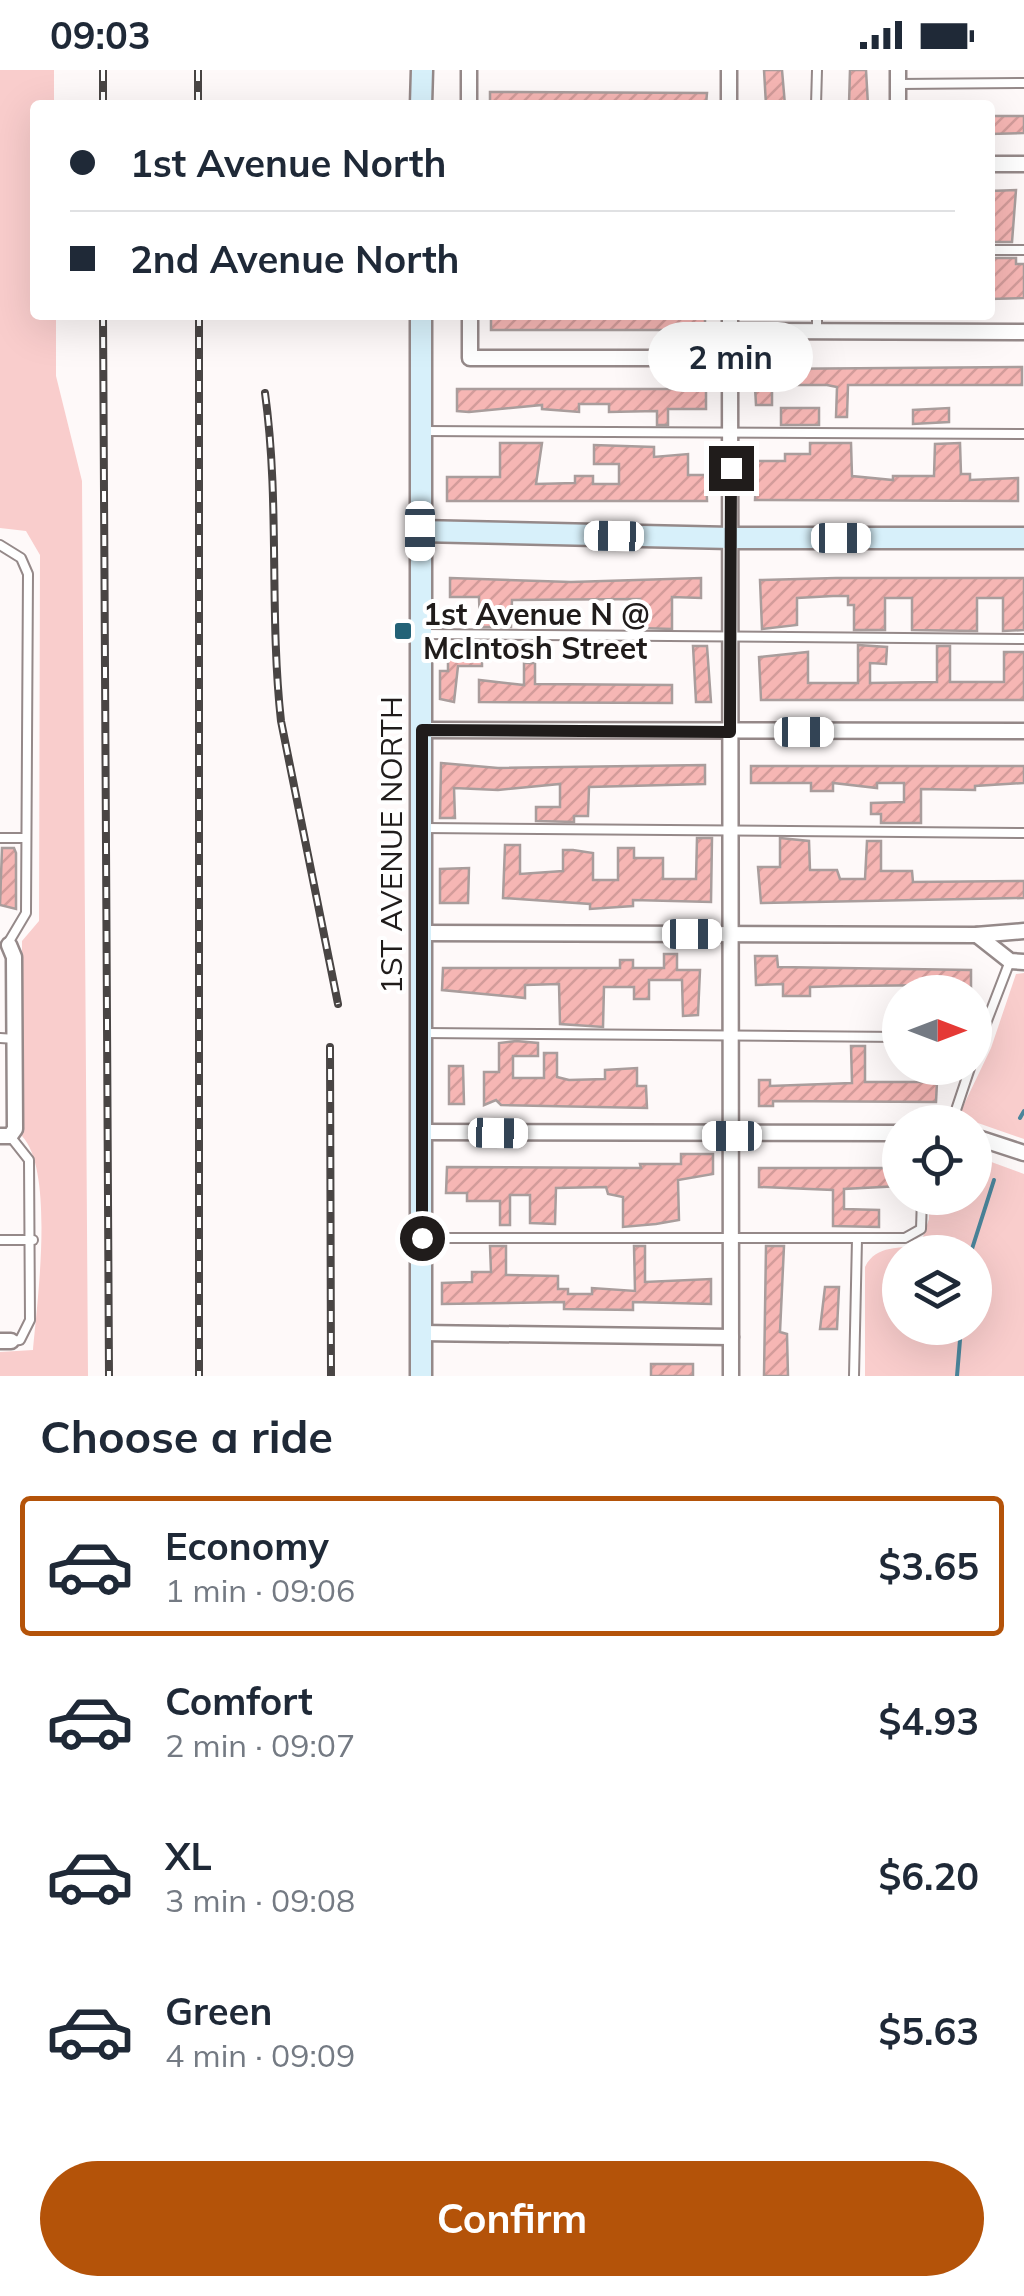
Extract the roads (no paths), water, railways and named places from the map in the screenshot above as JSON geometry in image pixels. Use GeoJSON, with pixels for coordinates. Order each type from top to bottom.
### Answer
{"type":"FeatureCollection","features":[{"type":"Feature","properties":{"kind":"main road"},"geometry":{"type":"LineString","coordinates":[[422,70],[422,100]]}},
{"type":"Feature","properties":{"kind":"main road","name":"1ST AVENUE NORTH"},"geometry":{"type":"LineString","coordinates":[[420,1376],[421,320]]}},
{"type":"Feature","properties":{"kind":"main road"},"geometry":{"type":"LineString","coordinates":[[420,531],[731,538],[1024,538]]}},
{"type":"Feature","properties":{"kind":"street"},"geometry":{"type":"LineString","coordinates":[[469,70],[469,100]]}},
{"type":"Feature","properties":{"kind":"street"},"geometry":{"type":"LineString","coordinates":[[729,100],[730,70]]}},
{"type":"Feature","properties":{"kind":"street"},"geometry":{"type":"LineString","coordinates":[[995,164],[1024,164]]}},
{"type":"Feature","properties":{"kind":"street"},"geometry":{"type":"LineString","coordinates":[[470,320],[470,358],[730,358]]}},
{"type":"Feature","properties":{"kind":"street"},"geometry":{"type":"LineString","coordinates":[[730,320],[731,1376]]}},
{"type":"Feature","properties":{"kind":"street"},"geometry":{"type":"LineString","coordinates":[[730,331],[1024,332]]}},
{"type":"Feature","properties":{"kind":"street"},"geometry":{"type":"LineString","coordinates":[[422,730],[1024,732]]}},
{"type":"Feature","properties":{"kind":"street"},"geometry":{"type":"LineString","coordinates":[[421,933],[976,935],[1024,930]]}},
{"type":"Feature","properties":{"kind":"street"},"geometry":{"type":"LineString","coordinates":[[976,935],[1017,961]]}},
{"type":"Feature","properties":{"kind":"street"},"geometry":{"type":"LineString","coordinates":[[4,945],[14,957],[8,1038],[15,1128],[5,1136]]}},
{"type":"Feature","properties":{"kind":"street"},"geometry":{"type":"LineString","coordinates":[[420,1132],[882,1134]]}},
{"type":"Feature","properties":{"kind":"street"},"geometry":{"type":"LineString","coordinates":[[992,1143],[1024,1153]]}},
{"type":"Feature","properties":{"kind":"street"},"geometry":{"type":"LineString","coordinates":[[420,1333],[732,1337]]}},
{"type":"Feature","properties":{"kind":"lane"},"geometry":{"type":"LineString","coordinates":[[816,70],[816,100]]}},
{"type":"Feature","properties":{"kind":"lane"},"geometry":{"type":"LineString","coordinates":[[898,77],[1024,83]]}},
{"type":"Feature","properties":{"kind":"lane"},"geometry":{"type":"LineString","coordinates":[[995,250],[1024,250]]}},
{"type":"Feature","properties":{"kind":"lane"},"geometry":{"type":"LineString","coordinates":[[817,320],[817,332]]}},
{"type":"Feature","properties":{"kind":"lane"},"geometry":{"type":"LineString","coordinates":[[420,431],[1024,434]]}},
{"type":"Feature","properties":{"kind":"lane"},"geometry":{"type":"LineString","coordinates":[[0,545],[21,558],[28,574],[26,913],[4,945]]}},
{"type":"Feature","properties":{"kind":"lane"},"geometry":{"type":"LineString","coordinates":[[420,634],[1024,639]]}},
{"type":"Feature","properties":{"kind":"lane"},"geometry":{"type":"LineString","coordinates":[[421,828],[1024,833]]}},
{"type":"Feature","properties":{"kind":"lane"},"geometry":{"type":"LineString","coordinates":[[0,838],[26,838]]}},
{"type":"Feature","properties":{"kind":"lane"},"geometry":{"type":"LineString","coordinates":[[992,1010],[1017,961]]}},
{"type":"Feature","properties":{"kind":"lane"},"geometry":{"type":"LineString","coordinates":[[420,1033],[882,1037]]}},
{"type":"Feature","properties":{"kind":"lane"},"geometry":{"type":"LineString","coordinates":[[5,1136],[29,1160],[33,1240],[30,1320],[20,1340],[5,1341]]}},
{"type":"Feature","properties":{"kind":"lane"},"geometry":{"type":"LineString","coordinates":[[422,1238],[905,1238],[921,1230],[921,1215]]}},
{"type":"Feature","properties":{"kind":"lane"},"geometry":{"type":"LineString","coordinates":[[854,1376],[857,1239]]}},
{"type":"Feature","properties":{"kind":"lane"},"geometry":{"type":"LineString","coordinates":[[0,1240],[33,1240]]}},
{"type":"Feature","properties":{"kind":"waterway"},"geometry":{"type":"LineString","coordinates":[[1020,1118],[1024,1111]]}},
{"type":"Feature","properties":{"kind":"waterway"},"geometry":{"type":"LineString","coordinates":[[976,1235],[994,1180]]}},
{"type":"Feature","properties":{"kind":"waterway"},"geometry":{"type":"LineString","coordinates":[[957,1376],[960,1345]]}},
{"type":"Feature","properties":{"kind":"railway"},"geometry":{"type":"LineString","coordinates":[[103,70],[103,100]]}},
{"type":"Feature","properties":{"kind":"railway"},"geometry":{"type":"LineString","coordinates":[[198,70],[198,100]]}},
{"type":"Feature","properties":{"kind":"railway"},"geometry":{"type":"LineString","coordinates":[[103,320],[109,1376]]}},
{"type":"Feature","properties":{"kind":"railway"},"geometry":{"type":"LineString","coordinates":[[199,320],[199,1376]]}},
{"type":"Feature","properties":{"kind":"railway"},"geometry":{"type":"LineString","coordinates":[[265,393],[281,721],[338,1004]]}},
{"type":"Feature","properties":{"kind":"railway"},"geometry":{"type":"LineString","coordinates":[[330,1047],[331,1376]]}},
{"type":"Feature","properties":{"kind":"place","name":"1st Avenue N @ McIntosh Street"},"geometry":{"type":"Point","coordinates":[403,631]}}]}
